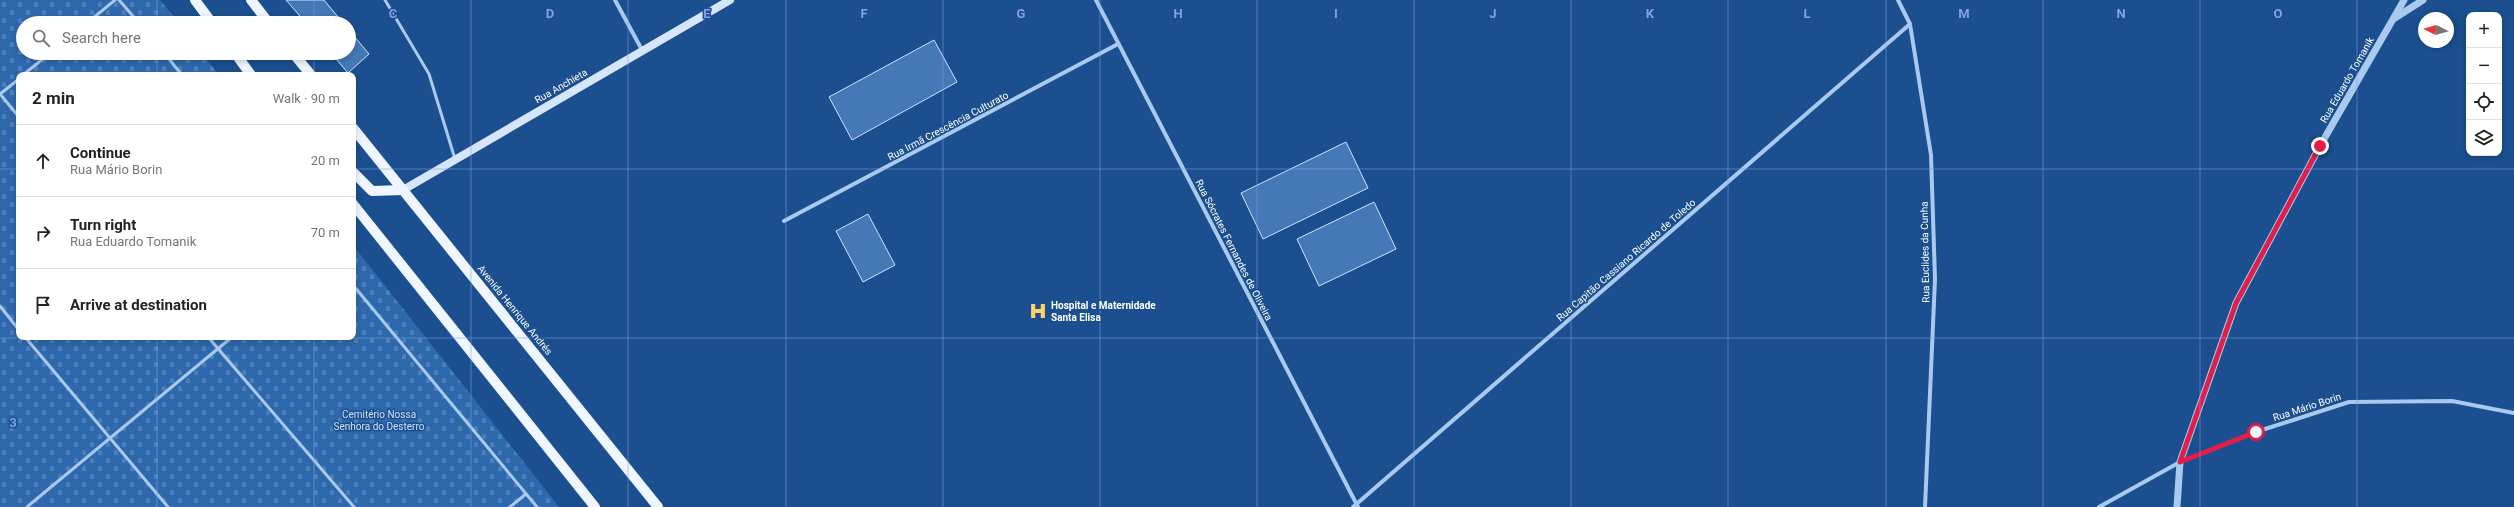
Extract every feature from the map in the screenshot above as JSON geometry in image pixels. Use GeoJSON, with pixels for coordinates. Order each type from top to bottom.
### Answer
{"type":"FeatureCollection","features":[{"type":"Feature","properties":{"kind":"main road"},"geometry":{"type":"LineString","coordinates":[[195,0],[207,16]]}},
{"type":"Feature","properties":{"kind":"main road"},"geometry":{"type":"LineString","coordinates":[[251,0],[264,16]]}},
{"type":"Feature","properties":{"kind":"main road","name":"Rua Anchieta"},"geometry":{"type":"LineString","coordinates":[[403,190],[730,0]]}},
{"type":"Feature","properties":{"kind":"main road"},"geometry":{"type":"LineString","coordinates":[[240,60],[249,72]]}},
{"type":"Feature","properties":{"kind":"main road"},"geometry":{"type":"LineString","coordinates":[[299,60],[309,72]]}},
{"type":"Feature","properties":{"kind":"main road","name":"Avenida Henrique Andrés"},"geometry":{"type":"LineString","coordinates":[[356,132],[658,507]]}},
{"type":"Feature","properties":{"kind":"main road"},"geometry":{"type":"LineString","coordinates":[[356,175],[372,191],[403,190]]}},
{"type":"Feature","properties":{"kind":"main road"},"geometry":{"type":"LineString","coordinates":[[356,208],[595,507]]}},
{"type":"Feature","properties":{"kind":"street"},"geometry":{"type":"LineString","coordinates":[[615,0],[642,50]]}},
{"type":"Feature","properties":{"kind":"street","name":"Rua Sócrates Fernandes de Oliveira"},"geometry":{"type":"LineString","coordinates":[[1096,0],[1356,506]]}},
{"type":"Feature","properties":{"kind":"street","name":"Rua Euclides da Cunha"},"geometry":{"type":"LineString","coordinates":[[1898,0],[1910,24],[1931,154],[1935,279],[1925,507]]}},
{"type":"Feature","properties":{"kind":"street","name":"Rua Eduardo Tomanik"},"geometry":{"type":"LineString","coordinates":[[2177,507],[2180,462],[2236,303],[2320,146],[2404,0]]}},
{"type":"Feature","properties":{"kind":"street"},"geometry":{"type":"LineString","coordinates":[[2395,18],[2423,0]]}},
{"type":"Feature","properties":{"kind":"street","name":"Rua Capitão Cassiano Ricardo de Toledo"},"geometry":{"type":"LineString","coordinates":[[1356,506],[1910,24]]}},
{"type":"Feature","properties":{"kind":"street","name":"Rua Irmã Crescência Culturato"},"geometry":{"type":"LineString","coordinates":[[784,222],[1118,44]]}},
{"type":"Feature","properties":{"kind":"street","name":"Rua Mário Borin"},"geometry":{"type":"LineString","coordinates":[[2098,507],[2180,462],[2256,432],[2349,402],[2452,401],[2514,413]]}},
{"type":"Feature","properties":{"kind":"lane"},"geometry":{"type":"LineString","coordinates":[[96,16],[115,0]]}},
{"type":"Feature","properties":{"kind":"lane"},"geometry":{"type":"LineString","coordinates":[[119,0],[133,16]]}},
{"type":"Feature","properties":{"kind":"lane"},"geometry":{"type":"LineString","coordinates":[[385,0],[429,74],[455,159]]}},
{"type":"Feature","properties":{"kind":"lane"},"geometry":{"type":"LineString","coordinates":[[27,72],[41,60]]}},
{"type":"Feature","properties":{"kind":"lane"},"geometry":{"type":"LineString","coordinates":[[170,60],[180,72]]}},
{"type":"Feature","properties":{"kind":"lane"},"geometry":{"type":"LineString","coordinates":[[16,81],[0,94],[16,113]]}},
{"type":"Feature","properties":{"kind":"lane"},"geometry":{"type":"LineString","coordinates":[[356,289],[537,507]]}},
{"type":"Feature","properties":{"kind":"lane"},"geometry":{"type":"LineString","coordinates":[[0,306],[16,326]]}},
{"type":"Feature","properties":{"kind":"lane"},"geometry":{"type":"LineString","coordinates":[[27,340],[108,438],[168,507]]}},
{"type":"Feature","properties":{"kind":"lane"},"geometry":{"type":"LineString","coordinates":[[210,340],[354,507]]}},
{"type":"Feature","properties":{"kind":"lane"},"geometry":{"type":"LineString","coordinates":[[27,507],[108,438],[228,340]]}},
{"type":"Feature","properties":{"kind":"lane"},"geometry":{"type":"LineString","coordinates":[[510,507],[526,494]]}},
{"type":"Feature","properties":{"kind":"green space","name":"Cemitério Nossa Senhora do Desterro"},"geometry":{"type":"Polygon","coordinates":[[[0,0],[160,0],[173,16],[16,16],[16,60],[207,60],[217,72],[16,72],[16,340],[356,340],[356,249],[559,507],[0,507],[0,0]]]}},
{"type":"Feature","properties":{"kind":"building"},"geometry":{"type":"Polygon","coordinates":[[[286,0],[324,0],[337,16],[300,16],[286,0]]]}},
{"type":"Feature","properties":{"kind":"building"},"geometry":{"type":"Polygon","coordinates":[[[356,38],[369,54],[349,72],[347,72],[337,60],[356,60],[356,38]]]}},
{"type":"Feature","properties":{"kind":"building"},"geometry":{"type":"Polygon","coordinates":[[[934,40],[957,82],[852,140],[829,97],[934,40]]]}},
{"type":"Feature","properties":{"kind":"building"},"geometry":{"type":"Polygon","coordinates":[[[1346,142],[1368,188],[1263,239],[1241,193],[1346,142]]]}},
{"type":"Feature","properties":{"kind":"building"},"geometry":{"type":"Polygon","coordinates":[[[1374,202],[1396,249],[1319,286],[1297,239],[1374,202]]]}},
{"type":"Feature","properties":{"kind":"building"},"geometry":{"type":"Polygon","coordinates":[[[868,214],[895,265],[863,282],[836,231],[868,214]]]}},
{"type":"Feature","properties":{"kind":"place","name":"Hospital e Maternidade Santa Elisa"},"geometry":{"type":"Point","coordinates":[1038,311]}},
{"type":"Feature","properties":{"kind":"route"},"geometry":{"type":"LineString","coordinates":[[2256,432],[2180,462],[2236,303],[2320,146]]}}]}
